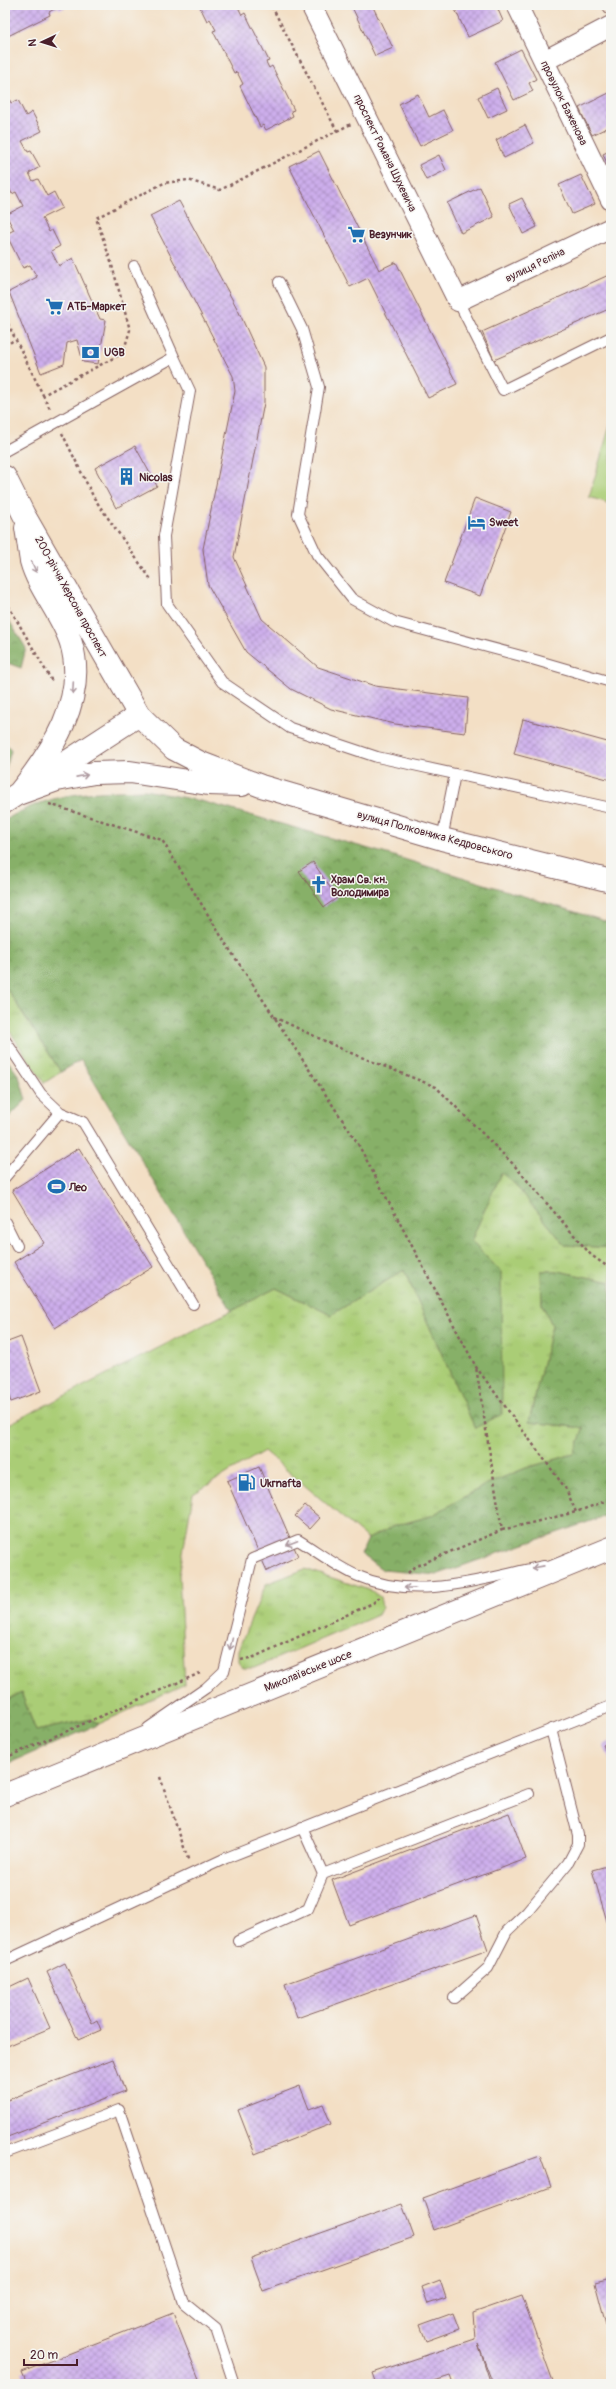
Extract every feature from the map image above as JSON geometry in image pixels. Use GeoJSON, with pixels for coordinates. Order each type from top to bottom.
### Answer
{"type":"FeatureCollection","features":[{"type":"Feature","properties":{"kind":"street","name":"проспект Романа Шухевича"},"geometry":{"type":"LineString","coordinates":[[312,5],[458,301]]}},
{"type":"Feature","properties":{"kind":"street","name":"провулок Баженова"},"geometry":{"type":"LineString","coordinates":[[517,5],[611,200]]}},
{"type":"Feature","properties":{"kind":"street"},"geometry":{"type":"LineString","coordinates":[[544,61],[611,26]]}},
{"type":"Feature","properties":{"kind":"street","name":"вулиця Рєпіна"},"geometry":{"type":"LineString","coordinates":[[458,301],[611,228]]}},
{"type":"Feature","properties":{"kind":"street","name":"200-річчя Херсона проспект"},"geometry":{"type":"LineString","coordinates":[[5,477],[24,515],[139,715]]}},
{"type":"Feature","properties":{"kind":"street"},"geometry":{"type":"LineString","coordinates":[[12,798],[42,764],[62,729],[73,694],[74,667],[71,643],[32,562],[24,515]]}},
{"type":"Feature","properties":{"kind":"street"},"geometry":{"type":"LineString","coordinates":[[12,798],[139,715]]}},
{"type":"Feature","properties":{"kind":"street","name":"вулиця Полковника Кедровського"},"geometry":{"type":"LineString","coordinates":[[139,715],[174,749],[201,763],[261,786],[442,839],[611,881]]}},
{"type":"Feature","properties":{"kind":"street","name":"вулиця Полковника Кедровського"},"geometry":{"type":"LineString","coordinates":[[12,798],[57,780],[94,773],[130,772],[208,784],[261,786]]}},
{"type":"Feature","properties":{"kind":"street","name":"Миколаївське шосе"},"geometry":{"type":"LineString","coordinates":[[5,1795],[611,1548]]}},
{"type":"Feature","properties":{"kind":"lane"},"geometry":{"type":"LineString","coordinates":[[134,266],[190,391],[164,536],[167,604],[222,682],[290,728],[377,757],[611,808]]}},
{"type":"Feature","properties":{"kind":"lane"},"geometry":{"type":"LineString","coordinates":[[279,282],[302,329],[320,387],[298,514],[317,555],[352,599],[394,622],[526,656],[611,682]]}},
{"type":"Feature","properties":{"kind":"lane"},"geometry":{"type":"LineString","coordinates":[[458,301],[503,390],[611,337]]}},
{"type":"Feature","properties":{"kind":"lane"},"geometry":{"type":"LineString","coordinates":[[5,451],[174,357]]}},
{"type":"Feature","properties":{"kind":"lane"},"geometry":{"type":"LineString","coordinates":[[442,839],[455,774]]}},
{"type":"Feature","properties":{"kind":"lane"},"geometry":{"type":"LineString","coordinates":[[5,1040],[41,1094],[60,1112],[83,1122],[193,1304]]}},
{"type":"Feature","properties":{"kind":"lane"},"geometry":{"type":"LineString","coordinates":[[5,1177],[60,1112]]}},
{"type":"Feature","properties":{"kind":"lane"},"geometry":{"type":"LineString","coordinates":[[5,1222],[17,1246]]}},
{"type":"Feature","properties":{"kind":"lane"},"geometry":{"type":"LineString","coordinates":[[115,1750],[206,1688],[224,1671],[252,1560],[298,1540],[358,1576],[392,1587],[430,1589],[590,1557]]}},
{"type":"Feature","properties":{"kind":"lane"},"geometry":{"type":"LineString","coordinates":[[5,1961],[193,1872],[302,1827],[611,1706]]}},
{"type":"Feature","properties":{"kind":"lane"},"geometry":{"type":"LineString","coordinates":[[454,1998],[488,1968],[507,1931],[527,1912],[568,1863],[578,1844],[578,1835],[551,1729]]}},
{"type":"Feature","properties":{"kind":"lane"},"geometry":{"type":"LineString","coordinates":[[238,1941],[308,1909],[323,1874],[529,1794]]}},
{"type":"Feature","properties":{"kind":"lane"},"geometry":{"type":"LineString","coordinates":[[302,1827],[323,1874]]}},
{"type":"Feature","properties":{"kind":"lane"},"geometry":{"type":"LineString","coordinates":[[5,2153],[119,2110],[184,2303],[216,2329],[234,2384]]}},
{"type":"Feature","properties":{"kind":"path"},"geometry":{"type":"LineString","coordinates":[[43,395],[123,353],[130,330],[111,262],[96,218],[164,183],[188,180],[220,190],[337,131],[272,5]]}},
{"type":"Feature","properties":{"kind":"path"},"geometry":{"type":"LineString","coordinates":[[5,318],[14,340],[94,498],[167,604]]}},
{"type":"Feature","properties":{"kind":"path"},"geometry":{"type":"LineString","coordinates":[[5,346],[14,340]]}},
{"type":"Feature","properties":{"kind":"path"},"geometry":{"type":"LineString","coordinates":[[5,600],[53,683]]}},
{"type":"Feature","properties":{"kind":"path"},"geometry":{"type":"LineString","coordinates":[[12,798],[162,840],[226,944],[357,1142],[476,1367],[566,1489],[576,1512]]}},
{"type":"Feature","properties":{"kind":"path"},"geometry":{"type":"LineString","coordinates":[[274,1017],[346,1051],[436,1087],[514,1165],[591,1256],[611,1269]]}},
{"type":"Feature","properties":{"kind":"path"},"geometry":{"type":"LineString","coordinates":[[476,1367],[502,1530]]}},
{"type":"Feature","properties":{"kind":"path"},"geometry":{"type":"LineString","coordinates":[[5,1758],[210,1669],[254,1657],[372,1603],[414,1567],[502,1530],[576,1512],[611,1498]]}},
{"type":"Feature","properties":{"kind":"path"},"geometry":{"type":"LineString","coordinates":[[160,1777],[193,1872]]}},
{"type":"Feature","properties":{"kind":"green space"},"geometry":{"type":"Polygon","coordinates":[[[611,422],[611,504],[589,497],[611,422]]]}},
{"type":"Feature","properties":{"kind":"green space"},"geometry":{"type":"Polygon","coordinates":[[[5,614],[26,648],[21,668],[5,662],[5,614]]]}},
{"type":"Feature","properties":{"kind":"green space"},"geometry":{"type":"Polygon","coordinates":[[[5,742],[11,751],[5,771],[5,742]]]}},
{"type":"Feature","properties":{"kind":"green space"},"geometry":{"type":"Polygon","coordinates":[[[145,790],[201,801],[394,856],[611,923],[611,1248],[565,1245],[513,1182],[501,1173],[471,1241],[501,1272],[502,1414],[475,1428],[404,1270],[331,1315],[276,1288],[232,1311],[81,1060],[61,1072],[5,986],[5,820],[23,810],[56,798],[107,791],[145,790]]]}},
{"type":"Feature","properties":{"kind":"green space"},"geometry":{"type":"Polygon","coordinates":[[[5,986],[61,1072],[44,1083],[5,1024],[5,986]]]}},
{"type":"Feature","properties":{"kind":"green space"},"geometry":{"type":"Polygon","coordinates":[[[5,1057],[19,1076],[26,1100],[5,1121],[5,1057]]]}},
{"type":"Feature","properties":{"kind":"green space"},"geometry":{"type":"Polygon","coordinates":[[[501,1172],[513,1182],[565,1245],[611,1248],[611,1282],[557,1271],[541,1271],[542,1304],[552,1325],[529,1422],[584,1428],[574,1454],[526,1468],[487,1484],[431,1516],[394,1526],[368,1539],[264,1451],[193,1494],[179,1576],[185,1684],[99,1724],[91,1719],[36,1731],[21,1692],[5,1701],[5,1426],[276,1288],[331,1315],[404,1270],[475,1428],[501,1272],[471,1241],[501,1172]]]}},
{"type":"Feature","properties":{"kind":"green space"},"geometry":{"type":"Polygon","coordinates":[[[541,1271],[557,1271],[611,1282],[611,1514],[436,1575],[383,1570],[361,1554],[368,1539],[394,1526],[431,1516],[487,1484],[526,1468],[574,1454],[584,1428],[529,1422],[552,1325],[542,1304],[541,1271]]]}},
{"type":"Feature","properties":{"kind":"green space"},"geometry":{"type":"Polygon","coordinates":[[[305,1569],[372,1591],[380,1597],[382,1607],[378,1615],[254,1668],[243,1668],[238,1661],[238,1650],[266,1584],[305,1569]]]}},
{"type":"Feature","properties":{"kind":"green space"},"geometry":{"type":"Polygon","coordinates":[[[21,1692],[36,1731],[91,1719],[99,1724],[5,1765],[5,1701],[21,1692]]]}},
{"type":"Feature","properties":{"kind":"building"},"geometry":{"type":"Polygon","coordinates":[[[5,5],[69,5],[60,10],[58,7],[49,12],[50,15],[8,36],[5,34],[5,5]]]}},
{"type":"Feature","properties":{"kind":"building"},"geometry":{"type":"Polygon","coordinates":[[[199,5],[237,5],[242,15],[245,13],[269,61],[266,62],[269,68],[272,66],[294,110],[291,111],[293,116],[266,130],[263,125],[260,127],[240,86],[243,84],[237,72],[234,73],[213,31],[216,30],[210,19],[207,21],[199,5]]]}},
{"type":"Feature","properties":{"kind":"building"},"geometry":{"type":"Polygon","coordinates":[[[351,5],[372,5],[393,48],[375,56],[351,5]]]}},
{"type":"Feature","properties":{"kind":"building"},"geometry":{"type":"Polygon","coordinates":[[[453,5],[496,5],[503,21],[468,37],[453,5]]]}},
{"type":"Feature","properties":{"kind":"building"},"geometry":{"type":"Polygon","coordinates":[[[601,5],[611,5],[611,11],[606,14],[601,5]]]}},
{"type":"Feature","properties":{"kind":"building"},"geometry":{"type":"Polygon","coordinates":[[[521,49],[536,79],[529,83],[533,91],[514,100],[495,62],[521,49]]]}},
{"type":"Feature","properties":{"kind":"building"},"geometry":{"type":"Polygon","coordinates":[[[497,88],[507,109],[488,118],[478,97],[497,88]]]}},
{"type":"Feature","properties":{"kind":"building"},"geometry":{"type":"Polygon","coordinates":[[[5,90],[11,103],[18,100],[26,116],[32,112],[42,131],[22,141],[28,152],[31,151],[40,167],[29,173],[33,181],[38,179],[47,196],[54,192],[62,208],[42,218],[49,232],[52,230],[60,246],[51,251],[59,266],[73,258],[100,319],[106,320],[98,364],[83,362],[77,340],[67,343],[64,364],[41,373],[9,292],[37,277],[30,265],[23,268],[6,234],[14,230],[6,215],[23,206],[16,192],[12,194],[8,185],[5,186],[5,90]]]}},
{"type":"Feature","properties":{"kind":"building"},"geometry":{"type":"Polygon","coordinates":[[[609,93],[611,97],[611,115],[608,116],[611,126],[592,135],[579,108],[609,93]]]}},
{"type":"Feature","properties":{"kind":"building"},"geometry":{"type":"Polygon","coordinates":[[[418,94],[429,117],[443,110],[453,130],[420,146],[399,104],[418,94]]]}},
{"type":"Feature","properties":{"kind":"building"},"geometry":{"type":"Polygon","coordinates":[[[525,125],[534,143],[504,158],[496,140],[525,125]]]}},
{"type":"Feature","properties":{"kind":"building"},"geometry":{"type":"Polygon","coordinates":[[[611,150],[611,172],[603,154],[611,150]]]}},
{"type":"Feature","properties":{"kind":"building"},"geometry":{"type":"Polygon","coordinates":[[[319,151],[379,270],[396,262],[457,384],[428,398],[368,278],[350,287],[289,166],[319,151]]]}},
{"type":"Feature","properties":{"kind":"building"},"geometry":{"type":"Polygon","coordinates":[[[439,155],[446,170],[426,180],[419,165],[439,155]]]}},
{"type":"Feature","properties":{"kind":"building"},"geometry":{"type":"Polygon","coordinates":[[[581,175],[595,204],[572,214],[559,185],[581,175]]]}},
{"type":"Feature","properties":{"kind":"building"},"geometry":{"type":"Polygon","coordinates":[[[480,187],[494,217],[461,233],[447,203],[480,187]]]}},
{"type":"Feature","properties":{"kind":"building"},"geometry":{"type":"Polygon","coordinates":[[[522,198],[537,227],[523,234],[509,204],[522,198]]]}},
{"type":"Feature","properties":{"kind":"building"},"geometry":{"type":"Polygon","coordinates":[[[179,201],[238,310],[264,367],[264,403],[234,557],[262,619],[318,667],[375,686],[468,698],[465,733],[395,724],[331,709],[291,689],[246,652],[208,585],[203,549],[235,391],[233,376],[150,216],[179,201]]]}},
{"type":"Feature","properties":{"kind":"building"},"geometry":{"type":"Polygon","coordinates":[[[611,274],[611,308],[494,360],[482,332],[611,274]]]}},
{"type":"Feature","properties":{"kind":"building","name":"Nicolas"},"geometry":{"type":"Polygon","coordinates":[[[135,446],[157,486],[116,508],[95,468],[135,446]]]}},
{"type":"Feature","properties":{"kind":"building"},"geometry":{"type":"Polygon","coordinates":[[[475,498],[511,512],[480,596],[444,583],[475,498]]]}},
{"type":"Feature","properties":{"kind":"building"},"geometry":{"type":"Polygon","coordinates":[[[523,719],[611,743],[611,780],[514,754],[523,719]]]}},
{"type":"Feature","properties":{"kind":"building","name":"Храм Св. кн. Володимира"},"geometry":{"type":"Polygon","coordinates":[[[313,862],[337,898],[324,907],[299,871],[313,862]]]}},
{"type":"Feature","properties":{"kind":"building"},"geometry":{"type":"Polygon","coordinates":[[[79,1148],[153,1267],[55,1328],[14,1262],[44,1243],[12,1190],[79,1148]]]}},
{"type":"Feature","properties":{"kind":"building"},"geometry":{"type":"Polygon","coordinates":[[[21,1337],[41,1391],[11,1402],[5,1386],[5,1343],[21,1337]]]}},
{"type":"Feature","properties":{"kind":"building"},"geometry":{"type":"Polygon","coordinates":[[[259,1467],[298,1556],[267,1571],[227,1481],[259,1467]]]}},
{"type":"Feature","properties":{"kind":"building"},"geometry":{"type":"Polygon","coordinates":[[[305,1505],[320,1518],[310,1529],[295,1516],[305,1505]]]}},
{"type":"Feature","properties":{"kind":"building"},"geometry":{"type":"Polygon","coordinates":[[[611,1741],[611,1762],[603,1745],[611,1741]]]}},
{"type":"Feature","properties":{"kind":"building"},"geometry":{"type":"Polygon","coordinates":[[[509,1813],[526,1859],[349,1925],[332,1880],[509,1813]]]}},
{"type":"Feature","properties":{"kind":"building"},"geometry":{"type":"Polygon","coordinates":[[[611,1865],[611,1935],[592,1870],[611,1865]]]}},
{"type":"Feature","properties":{"kind":"building"},"geometry":{"type":"Polygon","coordinates":[[[476,1915],[488,1950],[297,2018],[285,1984],[476,1915]]]}},
{"type":"Feature","properties":{"kind":"building"},"geometry":{"type":"Polygon","coordinates":[[[65,1963],[92,2023],[97,2020],[101,2030],[78,2040],[47,1972],[65,1963]]]}},
{"type":"Feature","properties":{"kind":"building"},"geometry":{"type":"Polygon","coordinates":[[[28,1978],[50,2028],[5,2047],[5,1989],[28,1978]]]}},
{"type":"Feature","properties":{"kind":"building"},"geometry":{"type":"Polygon","coordinates":[[[113,2059],[125,2091],[5,2138],[5,2101],[113,2059]]]}},
{"type":"Feature","properties":{"kind":"building"},"geometry":{"type":"Polygon","coordinates":[[[300,2086],[309,2109],[323,2104],[331,2124],[255,2154],[238,2110],[300,2086]]]}},
{"type":"Feature","properties":{"kind":"building"},"geometry":{"type":"Polygon","coordinates":[[[540,2156],[551,2187],[434,2230],[423,2198],[540,2156]]]}},
{"type":"Feature","properties":{"kind":"building"},"geometry":{"type":"Polygon","coordinates":[[[402,2204],[414,2237],[263,2291],[251,2258],[402,2204]]]}},
{"type":"Feature","properties":{"kind":"building"},"geometry":{"type":"Polygon","coordinates":[[[611,2279],[611,2327],[607,2328],[595,2283],[611,2279]]]}},
{"type":"Feature","properties":{"kind":"building"},"geometry":{"type":"Polygon","coordinates":[[[440,2280],[446,2298],[428,2304],[422,2287],[440,2280]]]}},
{"type":"Feature","properties":{"kind":"building"},"geometry":{"type":"Polygon","coordinates":[[[522,2296],[554,2384],[493,2384],[478,2344],[491,2384],[453,2384],[450,2376],[425,2384],[377,2384],[373,2373],[475,2339],[473,2313],[522,2296]]]}},
{"type":"Feature","properties":{"kind":"building"},"geometry":{"type":"Polygon","coordinates":[[[173,2313],[201,2384],[27,2384],[22,2372],[173,2313]]]}},
{"type":"Feature","properties":{"kind":"building"},"geometry":{"type":"Polygon","coordinates":[[[453,2313],[459,2329],[426,2341],[420,2325],[453,2313]]]}},
{"type":"Feature","properties":{"kind":"place","name":"Везунчик"},"geometry":{"type":"Point","coordinates":[356,234]}},
{"type":"Feature","properties":{"kind":"place","name":"АТБ-Маркет"},"geometry":{"type":"Point","coordinates":[54,306]}},
{"type":"Feature","properties":{"kind":"place","name":"UGB"},"geometry":{"type":"Point","coordinates":[91,352]}},
{"type":"Feature","properties":{"kind":"place","name":"Nicolas"},"geometry":{"type":"Point","coordinates":[126,477]}},
{"type":"Feature","properties":{"kind":"place","name":"Sweet"},"geometry":{"type":"Point","coordinates":[476,522]}},
{"type":"Feature","properties":{"kind":"place","name":"Храм Св. кн. Володимира"},"geometry":{"type":"Point","coordinates":[318,885]}},
{"type":"Feature","properties":{"kind":"place","name":"Лео"},"geometry":{"type":"Point","coordinates":[56,1187]}},
{"type":"Feature","properties":{"kind":"place","name":"Ukrnafta"},"geometry":{"type":"Point","coordinates":[247,1483]}}]}
